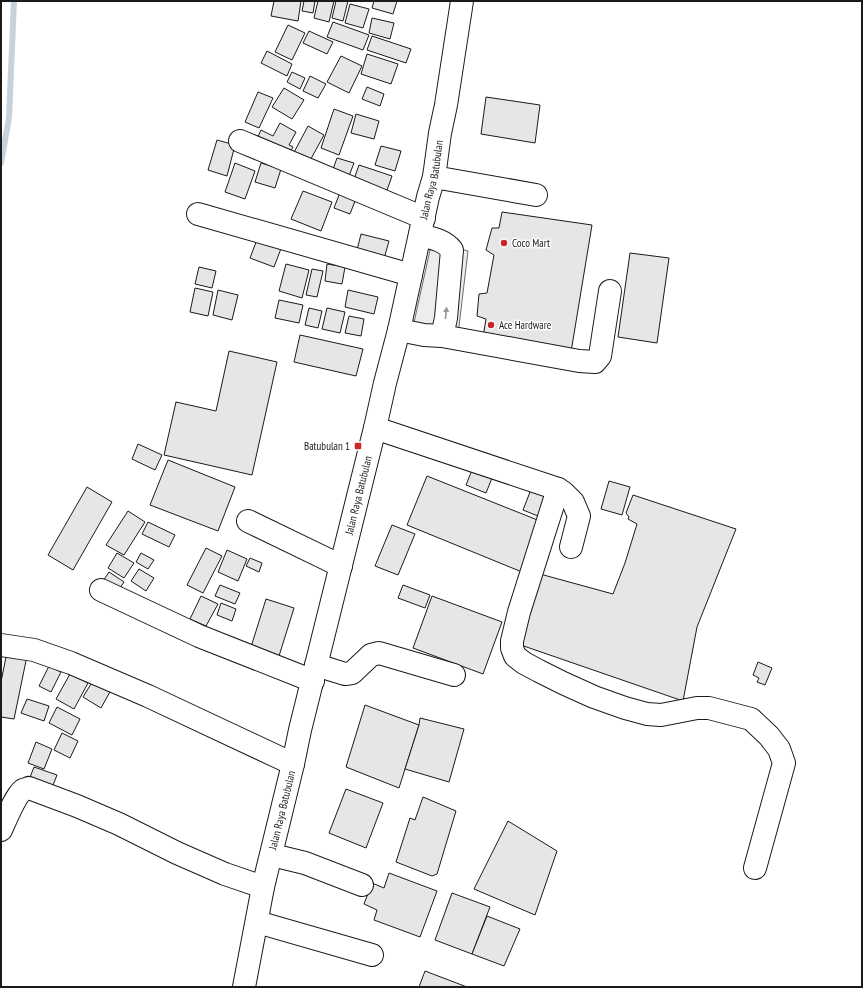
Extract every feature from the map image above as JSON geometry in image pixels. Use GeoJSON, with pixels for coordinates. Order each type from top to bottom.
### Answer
{"type":"FeatureCollection","features":[{"type":"Feature","properties":{"kind":"main road","name":"Jalan Raya Batubulan"},"geometry":{"type":"LineString","coordinates":[[244,987],[263,887],[272,855],[300,730],[342,566],[399,330],[434,177],[440,133],[446,105],[458,2]]}},
{"type":"Feature","properties":{"kind":"main road"},"geometry":{"type":"LineString","coordinates":[[240,141],[422,226],[448,245],[452,250],[446,318],[442,336]]}},
{"type":"Feature","properties":{"kind":"main road"},"geometry":{"type":"LineString","coordinates":[[434,177],[536,195]]}},
{"type":"Feature","properties":{"kind":"main road"},"geometry":{"type":"LineString","coordinates":[[198,214],[411,275]]}},
{"type":"Feature","properties":{"kind":"main road"},"geometry":{"type":"LineString","coordinates":[[399,330],[424,335],[442,336],[579,361],[594,362],[600,356],[610,291]]}},
{"type":"Feature","properties":{"kind":"main road"},"geometry":{"type":"LineString","coordinates":[[375,428],[564,492],[573,502],[578,516],[572,547]]}},
{"type":"Feature","properties":{"kind":"main road"},"geometry":{"type":"LineString","coordinates":[[558,489],[519,612],[512,641],[512,648],[515,656],[539,671],[594,697],[647,714],[661,715],[697,708],[709,708],[751,719],[769,736],[779,749],[784,763],[755,868]]}},
{"type":"Feature","properties":{"kind":"main road"},"geometry":{"type":"LineString","coordinates":[[248,521],[342,566]]}},
{"type":"Feature","properties":{"kind":"main road"},"geometry":{"type":"LineString","coordinates":[[101,590],[199,636],[315,673],[352,673],[371,655],[379,653],[454,675]]}},
{"type":"Feature","properties":{"kind":"main road"},"geometry":{"type":"LineString","coordinates":[[1,645],[34,650],[71,663],[148,696],[293,764]]}},
{"type":"Feature","properties":{"kind":"main road"},"geometry":{"type":"LineString","coordinates":[[4,819],[21,792],[29,788],[77,806],[177,853],[226,874],[263,887]]}},
{"type":"Feature","properties":{"kind":"main road"},"geometry":{"type":"LineString","coordinates":[[272,855],[305,863],[362,885]]}},
{"type":"Feature","properties":{"kind":"main road"},"geometry":{"type":"LineString","coordinates":[[256,922],[372,955]]}},
{"type":"Feature","properties":{"kind":"shaded area"},"geometry":{"type":"Polygon","coordinates":[[[432,241],[468,251],[457,343],[411,336],[432,241]]]}},
{"type":"Feature","properties":{"kind":"building"},"geometry":{"type":"Polygon","coordinates":[[[274,1],[301,1],[298,21],[271,16],[274,1]]]}},
{"type":"Feature","properties":{"kind":"building"},"geometry":{"type":"Polygon","coordinates":[[[304,1],[315,1],[313,13],[302,11],[304,1]]]}},
{"type":"Feature","properties":{"kind":"building"},"geometry":{"type":"Polygon","coordinates":[[[318,1],[334,1],[329,22],[314,18],[318,1]]]}},
{"type":"Feature","properties":{"kind":"building"},"geometry":{"type":"Polygon","coordinates":[[[336,1],[348,1],[343,21],[332,18],[336,1]]]}},
{"type":"Feature","properties":{"kind":"building"},"geometry":{"type":"Polygon","coordinates":[[[374,1],[397,1],[393,14],[372,8],[374,1]]]}},
{"type":"Feature","properties":{"kind":"building"},"geometry":{"type":"Polygon","coordinates":[[[350,4],[369,9],[363,28],[345,23],[350,4]]]}},
{"type":"Feature","properties":{"kind":"building"},"geometry":{"type":"Polygon","coordinates":[[[372,18],[394,23],[390,39],[369,33],[372,18]]]}},
{"type":"Feature","properties":{"kind":"building"},"geometry":{"type":"Polygon","coordinates":[[[333,22],[369,35],[363,50],[327,37],[333,22]]]}},
{"type":"Feature","properties":{"kind":"building"},"geometry":{"type":"Polygon","coordinates":[[[288,25],[305,33],[292,60],[275,52],[288,25]]]}},
{"type":"Feature","properties":{"kind":"building"},"geometry":{"type":"Polygon","coordinates":[[[309,31],[333,42],[327,54],[303,43],[309,31]]]}},
{"type":"Feature","properties":{"kind":"building"},"geometry":{"type":"Polygon","coordinates":[[[372,36],[411,49],[406,63],[367,50],[372,36]]]}},
{"type":"Feature","properties":{"kind":"building"},"geometry":{"type":"Polygon","coordinates":[[[267,51],[292,64],[287,76],[261,63],[267,51]]]}},
{"type":"Feature","properties":{"kind":"building"},"geometry":{"type":"Polygon","coordinates":[[[367,54],[398,64],[391,84],[361,74],[367,54]]]}},
{"type":"Feature","properties":{"kind":"building"},"geometry":{"type":"Polygon","coordinates":[[[341,56],[362,66],[349,93],[327,82],[341,56]]]}},
{"type":"Feature","properties":{"kind":"building"},"geometry":{"type":"Polygon","coordinates":[[[292,72],[305,78],[300,89],[287,82],[292,72]]]}},
{"type":"Feature","properties":{"kind":"building"},"geometry":{"type":"Polygon","coordinates":[[[310,76],[326,84],[318,98],[303,91],[310,76]]]}},
{"type":"Feature","properties":{"kind":"building"},"geometry":{"type":"Polygon","coordinates":[[[367,87],[384,94],[380,106],[362,99],[367,87]]]}},
{"type":"Feature","properties":{"kind":"building"},"geometry":{"type":"Polygon","coordinates":[[[284,88],[304,100],[292,119],[272,107],[284,88]]]}},
{"type":"Feature","properties":{"kind":"building"},"geometry":{"type":"Polygon","coordinates":[[[258,92],[273,98],[259,128],[245,122],[258,92]]]}},
{"type":"Feature","properties":{"kind":"building"},"geometry":{"type":"Polygon","coordinates":[[[486,97],[540,105],[535,143],[481,134],[486,97]]]}},
{"type":"Feature","properties":{"kind":"building"},"geometry":{"type":"Polygon","coordinates":[[[334,109],[353,116],[339,155],[321,148],[334,109]]]}},
{"type":"Feature","properties":{"kind":"building"},"geometry":{"type":"Polygon","coordinates":[[[356,114],[379,121],[374,139],[351,133],[356,114]]]}},
{"type":"Feature","properties":{"kind":"building"},"geometry":{"type":"Polygon","coordinates":[[[280,123],[296,132],[289,145],[293,147],[287,158],[256,141],[261,130],[273,136],[280,123]]]}},
{"type":"Feature","properties":{"kind":"building"},"geometry":{"type":"Polygon","coordinates":[[[308,126],[324,135],[307,166],[291,158],[308,126]]]}},
{"type":"Feature","properties":{"kind":"building"},"geometry":{"type":"Polygon","coordinates":[[[217,140],[235,145],[227,176],[208,170],[217,140]]]}},
{"type":"Feature","properties":{"kind":"building"},"geometry":{"type":"Polygon","coordinates":[[[381,146],[401,151],[395,171],[375,165],[381,146]]]}},
{"type":"Feature","properties":{"kind":"building"},"geometry":{"type":"Polygon","coordinates":[[[337,158],[354,163],[347,181],[331,175],[337,158]]]}},
{"type":"Feature","properties":{"kind":"building"},"geometry":{"type":"Polygon","coordinates":[[[235,163],[255,171],[245,199],[225,192],[235,163]]]}},
{"type":"Feature","properties":{"kind":"building"},"geometry":{"type":"Polygon","coordinates":[[[261,163],[281,169],[275,188],[255,182],[261,163]]]}},
{"type":"Feature","properties":{"kind":"building"},"geometry":{"type":"Polygon","coordinates":[[[359,165],[392,176],[385,196],[352,185],[359,165]]]}},
{"type":"Feature","properties":{"kind":"building"},"geometry":{"type":"Polygon","coordinates":[[[341,190],[357,196],[350,214],[334,208],[341,190]]]}},
{"type":"Feature","properties":{"kind":"building"},"geometry":{"type":"Polygon","coordinates":[[[303,191],[332,202],[321,231],[291,219],[303,191]]]}},
{"type":"Feature","properties":{"kind":"building"},"geometry":{"type":"Polygon","coordinates":[[[502,212],[592,225],[571,352],[483,337],[486,319],[477,316],[479,294],[487,293],[494,255],[486,250],[492,228],[499,228],[502,212]]]}},
{"type":"Feature","properties":{"kind":"building"},"geometry":{"type":"Polygon","coordinates":[[[361,234],[389,241],[382,266],[355,258],[361,234]]]}},
{"type":"Feature","properties":{"kind":"building"},"geometry":{"type":"Polygon","coordinates":[[[258,237],[282,246],[274,267],[250,258],[258,237]]]}},
{"type":"Feature","properties":{"kind":"building"},"geometry":{"type":"Polygon","coordinates":[[[630,253],[669,258],[657,343],[618,337],[630,253]]]}},
{"type":"Feature","properties":{"kind":"building"},"geometry":{"type":"Polygon","coordinates":[[[286,264],[309,270],[302,298],[279,291],[286,264]]]}},
{"type":"Feature","properties":{"kind":"building"},"geometry":{"type":"Polygon","coordinates":[[[327,264],[345,267],[342,284],[325,281],[327,264]]]}},
{"type":"Feature","properties":{"kind":"building"},"geometry":{"type":"Polygon","coordinates":[[[199,267],[216,271],[212,288],[195,284],[199,267]]]}},
{"type":"Feature","properties":{"kind":"building"},"geometry":{"type":"Polygon","coordinates":[[[312,269],[323,271],[317,297],[306,295],[312,269]]]}},
{"type":"Feature","properties":{"kind":"building"},"geometry":{"type":"Polygon","coordinates":[[[195,288],[213,292],[208,316],[190,312],[195,288]]]}},
{"type":"Feature","properties":{"kind":"building"},"geometry":{"type":"Polygon","coordinates":[[[218,290],[238,295],[232,320],[213,315],[218,290]]]}},
{"type":"Feature","properties":{"kind":"building"},"geometry":{"type":"Polygon","coordinates":[[[348,290],[378,297],[374,314],[345,307],[348,290]]]}},
{"type":"Feature","properties":{"kind":"building"},"geometry":{"type":"Polygon","coordinates":[[[279,300],[303,305],[299,323],[275,318],[279,300]]]}},
{"type":"Feature","properties":{"kind":"building"},"geometry":{"type":"Polygon","coordinates":[[[309,308],[322,311],[318,328],[305,325],[309,308]]]}},
{"type":"Feature","properties":{"kind":"building"},"geometry":{"type":"Polygon","coordinates":[[[327,308],[345,312],[340,333],[322,329],[327,308]]]}},
{"type":"Feature","properties":{"kind":"building"},"geometry":{"type":"Polygon","coordinates":[[[349,316],[364,319],[361,336],[345,333],[349,316]]]}},
{"type":"Feature","properties":{"kind":"building"},"geometry":{"type":"Polygon","coordinates":[[[300,335],[363,349],[356,376],[294,362],[300,335]]]}},
{"type":"Feature","properties":{"kind":"building"},"geometry":{"type":"Polygon","coordinates":[[[229,351],[277,362],[252,475],[164,455],[176,402],[216,411],[229,351]]]}},
{"type":"Feature","properties":{"kind":"building"},"geometry":{"type":"Polygon","coordinates":[[[138,444],[162,455],[155,470],[132,459],[138,444]]]}},
{"type":"Feature","properties":{"kind":"building"},"geometry":{"type":"Polygon","coordinates":[[[168,460],[235,487],[218,531],[150,505],[168,460]]]}},
{"type":"Feature","properties":{"kind":"building"},"geometry":{"type":"Polygon","coordinates":[[[472,470],[492,478],[486,493],[466,485],[472,470]]]}},
{"type":"Feature","properties":{"kind":"building"},"geometry":{"type":"Polygon","coordinates":[[[427,476],[540,521],[522,572],[407,525],[427,476]]]}},
{"type":"Feature","properties":{"kind":"building"},"geometry":{"type":"Polygon","coordinates":[[[609,481],[630,487],[622,515],[601,509],[609,481]]]}},
{"type":"Feature","properties":{"kind":"building"},"geometry":{"type":"Polygon","coordinates":[[[87,487],[112,502],[73,570],[48,555],[87,487]]]}},
{"type":"Feature","properties":{"kind":"building"},"geometry":{"type":"Polygon","coordinates":[[[532,487],[551,495],[543,518],[523,510],[532,487]]]}},
{"type":"Feature","properties":{"kind":"building"},"geometry":{"type":"Polygon","coordinates":[[[633,495],[736,529],[697,627],[683,701],[515,643],[540,574],[613,594],[625,563],[637,524],[628,519],[629,517],[626,513],[633,495]]]}},
{"type":"Feature","properties":{"kind":"building"},"geometry":{"type":"Polygon","coordinates":[[[128,511],[145,522],[124,555],[106,545],[128,511]]]}},
{"type":"Feature","properties":{"kind":"building"},"geometry":{"type":"Polygon","coordinates":[[[148,522],[175,535],[169,547],[142,534],[148,522]]]}},
{"type":"Feature","properties":{"kind":"building"},"geometry":{"type":"Polygon","coordinates":[[[392,525],[415,534],[398,575],[375,566],[392,525]]]}},
{"type":"Feature","properties":{"kind":"building"},"geometry":{"type":"Polygon","coordinates":[[[206,548],[222,556],[203,593],[187,585],[206,548]]]}},
{"type":"Feature","properties":{"kind":"building"},"geometry":{"type":"Polygon","coordinates":[[[227,550],[247,559],[238,581],[218,572],[227,550]]]}},
{"type":"Feature","properties":{"kind":"building"},"geometry":{"type":"Polygon","coordinates":[[[117,553],[134,563],[124,578],[108,568],[117,553]]]}},
{"type":"Feature","properties":{"kind":"building"},"geometry":{"type":"Polygon","coordinates":[[[141,553],[154,560],[148,569],[136,562],[141,553]]]}},
{"type":"Feature","properties":{"kind":"building"},"geometry":{"type":"Polygon","coordinates":[[[250,558],[262,563],[259,572],[246,566],[250,558]]]}},
{"type":"Feature","properties":{"kind":"building"},"geometry":{"type":"Polygon","coordinates":[[[139,569],[154,578],[146,591],[131,581],[139,569]]]}},
{"type":"Feature","properties":{"kind":"building"},"geometry":{"type":"Polygon","coordinates":[[[109,572],[124,582],[118,591],[103,581],[109,572]]]}},
{"type":"Feature","properties":{"kind":"building"},"geometry":{"type":"Polygon","coordinates":[[[220,585],[240,593],[235,604],[215,596],[220,585]]]}},
{"type":"Feature","properties":{"kind":"building"},"geometry":{"type":"Polygon","coordinates":[[[403,585],[430,595],[425,608],[398,598],[403,585]]]}},
{"type":"Feature","properties":{"kind":"building"},"geometry":{"type":"Polygon","coordinates":[[[201,596],[218,604],[206,626],[190,619],[201,596]]]}},
{"type":"Feature","properties":{"kind":"building"},"geometry":{"type":"Polygon","coordinates":[[[432,596],[502,622],[483,674],[413,648],[432,596]]]}},
{"type":"Feature","properties":{"kind":"building"},"geometry":{"type":"Polygon","coordinates":[[[266,599],[294,608],[279,656],[251,647],[266,599]]]}},
{"type":"Feature","properties":{"kind":"building"},"geometry":{"type":"Polygon","coordinates":[[[221,603],[236,609],[232,621],[217,615],[221,603]]]}},
{"type":"Feature","properties":{"kind":"building"},"geometry":{"type":"Polygon","coordinates":[[[7,652],[27,656],[14,719],[1,717],[1,682],[7,652]]]}},
{"type":"Feature","properties":{"kind":"building"},"geometry":{"type":"Polygon","coordinates":[[[758,662],[772,668],[765,685],[757,682],[759,678],[753,675],[758,662]]]}},
{"type":"Feature","properties":{"kind":"building"},"geometry":{"type":"Polygon","coordinates":[[[49,666],[61,672],[51,692],[39,686],[49,666]]]}},
{"type":"Feature","properties":{"kind":"building"},"geometry":{"type":"Polygon","coordinates":[[[70,674],[88,683],[74,709],[56,699],[70,674]]]}},
{"type":"Feature","properties":{"kind":"building"},"geometry":{"type":"Polygon","coordinates":[[[94,679],[111,690],[101,708],[83,697],[94,679]]]}},
{"type":"Feature","properties":{"kind":"building"},"geometry":{"type":"Polygon","coordinates":[[[27,699],[49,706],[44,721],[21,713],[27,699]]]}},
{"type":"Feature","properties":{"kind":"building"},"geometry":{"type":"Polygon","coordinates":[[[365,705],[419,725],[399,788],[346,767],[365,705]]]}},
{"type":"Feature","properties":{"kind":"building"},"geometry":{"type":"Polygon","coordinates":[[[57,707],[80,719],[72,735],[49,723],[57,707]]]}},
{"type":"Feature","properties":{"kind":"building"},"geometry":{"type":"Polygon","coordinates":[[[420,718],[464,729],[449,782],[405,769],[420,718]]]}},
{"type":"Feature","properties":{"kind":"building"},"geometry":{"type":"Polygon","coordinates":[[[62,733],[78,741],[70,758],[54,750],[62,733]]]}},
{"type":"Feature","properties":{"kind":"building"},"geometry":{"type":"Polygon","coordinates":[[[36,742],[52,749],[44,769],[28,763],[36,742]]]}},
{"type":"Feature","properties":{"kind":"building"},"geometry":{"type":"Polygon","coordinates":[[[34,767],[57,775],[50,793],[27,785],[34,767]]]}},
{"type":"Feature","properties":{"kind":"building"},"geometry":{"type":"Polygon","coordinates":[[[346,789],[383,803],[366,848],[329,833],[346,789]]]}},
{"type":"Feature","properties":{"kind":"building"},"geometry":{"type":"Polygon","coordinates":[[[423,797],[456,811],[437,874],[432,876],[396,862],[410,818],[415,820],[423,797]]]}},
{"type":"Feature","properties":{"kind":"building"},"geometry":{"type":"Polygon","coordinates":[[[508,821],[557,851],[535,915],[474,889],[508,821]]]}},
{"type":"Feature","properties":{"kind":"building"},"geometry":{"type":"Polygon","coordinates":[[[389,873],[437,891],[420,937],[374,920],[377,910],[364,904],[372,883],[384,888],[389,873]]]}},
{"type":"Feature","properties":{"kind":"building"},"geometry":{"type":"Polygon","coordinates":[[[452,893],[490,907],[472,954],[435,940],[452,893]]]}},
{"type":"Feature","properties":{"kind":"building"},"geometry":{"type":"Polygon","coordinates":[[[487,916],[520,929],[504,966],[472,954],[487,916]]]}},
{"type":"Feature","properties":{"kind":"building"},"geometry":{"type":"Polygon","coordinates":[[[425,971],[467,987],[419,987],[425,971]]]}},
{"type":"Feature","properties":{"kind":"waterway"},"geometry":{"type":"LineString","coordinates":[[1,163],[9,118],[14,1]]}},
{"type":"Feature","properties":{"kind":"place","name":"Coco Mart"},"geometry":{"type":"Point","coordinates":[504,243]}},
{"type":"Feature","properties":{"kind":"place","name":"Ace Hardware"},"geometry":{"type":"Point","coordinates":[491,325]}},
{"type":"Feature","properties":{"kind":"place","name":"Batubulan 1"},"geometry":{"type":"Point","coordinates":[358,446]}}]}
